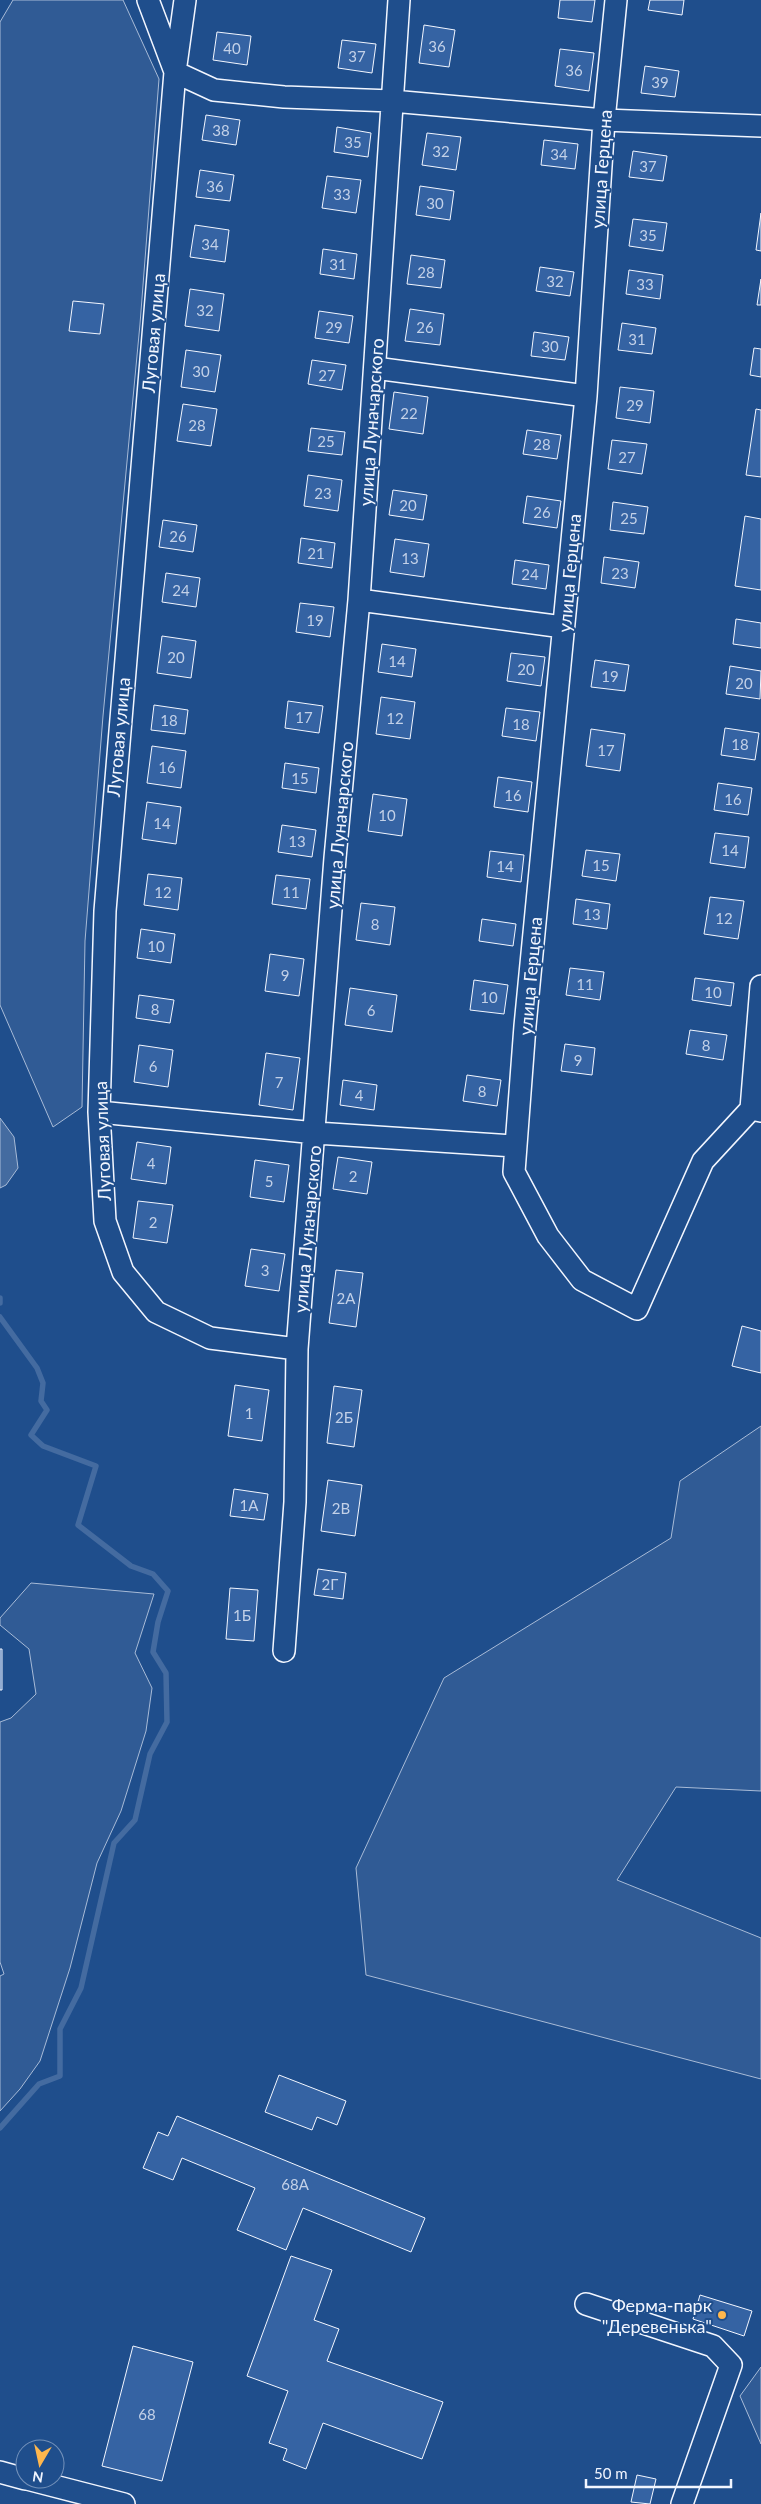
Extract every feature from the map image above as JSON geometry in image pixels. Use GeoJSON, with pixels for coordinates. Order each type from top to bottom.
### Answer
{"type":"FeatureCollection","features":[{"type":"Feature","properties":{"kind":"street"},"geometry":{"type":"LineString","coordinates":[[148,0],[176,72],[214,90],[284,97],[392,101],[604,120],[761,126]]}},
{"type":"Feature","properties":{"kind":"street","name":"Луговая улица"},"geometry":{"type":"LineString","coordinates":[[185,0],[176,72],[105,911],[99,1112],[105,1221],[123,1272],[156,1312],[210,1338],[297,1349]]}},
{"type":"Feature","properties":{"kind":"street","name":"улица Луначарского"},"geometry":{"type":"LineString","coordinates":[[284,1651],[295,1502],[297,1349],[316,1133],[335,858],[359,600],[399,0]]}},
{"type":"Feature","properties":{"kind":"street","name":"улица Герцена"},"geometry":{"type":"LineString","coordinates":[[616,0],[604,120],[586,396],[563,627],[514,1172],[548,1236],[582,1280],[637,1309],[703,1160],[756,1110]]}},
{"type":"Feature","properties":{"kind":"street"},"geometry":{"type":"LineString","coordinates":[[375,368],[586,396]]}},
{"type":"Feature","properties":{"kind":"street"},"geometry":{"type":"LineString","coordinates":[[359,600],[563,627]]}},
{"type":"Feature","properties":{"kind":"street"},"geometry":{"type":"LineString","coordinates":[[756,1110],[761,986]]}},
{"type":"Feature","properties":{"kind":"street"},"geometry":{"type":"LineString","coordinates":[[99,1112],[316,1133],[515,1146]]}},
{"type":"Feature","properties":{"kind":"street"},"geometry":{"type":"LineString","coordinates":[[586,2304],[713,2346],[731,2365],[682,2504]]}},
{"type":"Feature","properties":{"kind":"street"},"geometry":{"type":"LineString","coordinates":[[0,2472],[15,2476]]}},
{"type":"Feature","properties":{"kind":"street"},"geometry":{"type":"LineString","coordinates":[[65,2489],[124,2504]]}},
{"type":"Feature","properties":{"kind":"shaded area"},"geometry":{"type":"Polygon","coordinates":[[[13,0],[123,0],[159,79],[140,324],[103,716],[85,941],[82,1107],[53,1127],[0,1005],[0,22],[13,0]]]}},
{"type":"Feature","properties":{"kind":"shaded area"},"geometry":{"type":"Polygon","coordinates":[[[0,1118],[14,1137],[18,1168],[6,1185],[0,1188],[0,1118]]]}},
{"type":"Feature","properties":{"kind":"shaded area"},"geometry":{"type":"Polygon","coordinates":[[[761,1426],[761,1791],[676,1787],[617,1880],[761,1938],[761,2079],[366,1975],[356,1868],[444,1678],[671,1538],[680,1481],[761,1426]]]}},
{"type":"Feature","properties":{"kind":"shaded area"},"geometry":{"type":"Polygon","coordinates":[[[31,1583],[154,1594],[135,1653],[152,1688],[146,1731],[121,1811],[97,1863],[70,1968],[40,2061],[20,2089],[0,2111],[0,1976],[4,1974],[0,1962],[0,1722],[11,1718],[36,1694],[29,1649],[0,1625],[0,1618],[31,1583]]]}},
{"type":"Feature","properties":{"kind":"shaded area"},"geometry":{"type":"Polygon","coordinates":[[[761,2367],[761,2444],[740,2396],[761,2367]]]}},
{"type":"Feature","properties":{"kind":"building"},"geometry":{"type":"Polygon","coordinates":[[[560,0],[595,0],[592,22],[558,18],[560,0]]]}},
{"type":"Feature","properties":{"kind":"building"},"geometry":{"type":"Polygon","coordinates":[[[650,0],[684,0],[682,15],[648,10],[650,0]]]}},
{"type":"Feature","properties":{"kind":"building"},"geometry":{"type":"Polygon","coordinates":[[[424,25],[455,30],[449,67],[419,63],[424,25]]]}},
{"type":"Feature","properties":{"kind":"building"},"geometry":{"type":"Polygon","coordinates":[[[217,32],[251,36],[247,65],[213,60],[217,32]]]}},
{"type":"Feature","properties":{"kind":"building"},"geometry":{"type":"Polygon","coordinates":[[[342,40],[376,44],[372,73],[338,68],[342,40]]]}},
{"type":"Feature","properties":{"kind":"building"},"geometry":{"type":"Polygon","coordinates":[[[560,49],[594,53],[589,91],[555,86],[560,49]]]}},
{"type":"Feature","properties":{"kind":"building"},"geometry":{"type":"Polygon","coordinates":[[[645,66],[679,71],[675,97],[641,93],[645,66]]]}},
{"type":"Feature","properties":{"kind":"building"},"geometry":{"type":"Polygon","coordinates":[[[206,115],[240,120],[236,145],[202,140],[206,115]]]}},
{"type":"Feature","properties":{"kind":"building"},"geometry":{"type":"Polygon","coordinates":[[[337,127],[371,133],[368,157],[334,152],[337,127]]]}},
{"type":"Feature","properties":{"kind":"building"},"geometry":{"type":"Polygon","coordinates":[[[427,133],[461,137],[456,170],[422,165],[427,133]]]}},
{"type":"Feature","properties":{"kind":"building"},"geometry":{"type":"Polygon","coordinates":[[[544,140],[578,144],[575,169],[541,165],[544,140]]]}},
{"type":"Feature","properties":{"kind":"building"},"geometry":{"type":"Polygon","coordinates":[[[633,151],[667,156],[663,181],[629,177],[633,151]]]}},
{"type":"Feature","properties":{"kind":"building"},"geometry":{"type":"Polygon","coordinates":[[[200,170],[234,175],[230,201],[196,197],[200,170]]]}},
{"type":"Feature","properties":{"kind":"building"},"geometry":{"type":"Polygon","coordinates":[[[327,176],[361,180],[356,213],[322,208],[327,176]]]}},
{"type":"Feature","properties":{"kind":"building"},"geometry":{"type":"Polygon","coordinates":[[[420,186],[454,191],[450,220],[416,215],[420,186]]]}},
{"type":"Feature","properties":{"kind":"building"},"geometry":{"type":"Polygon","coordinates":[[[761,213],[761,251],[756,250],[761,213]]]}},
{"type":"Feature","properties":{"kind":"building"},"geometry":{"type":"Polygon","coordinates":[[[633,219],[667,223],[663,251],[629,246],[633,219]]]}},
{"type":"Feature","properties":{"kind":"building"},"geometry":{"type":"Polygon","coordinates":[[[195,225],[229,230],[225,262],[190,257],[195,225]]]}},
{"type":"Feature","properties":{"kind":"building"},"geometry":{"type":"Polygon","coordinates":[[[323,249],[357,254],[354,279],[320,274],[323,249]]]}},
{"type":"Feature","properties":{"kind":"building"},"geometry":{"type":"Polygon","coordinates":[[[411,255],[445,260],[441,288],[407,284],[411,255]]]}},
{"type":"Feature","properties":{"kind":"building"},"geometry":{"type":"Polygon","coordinates":[[[540,267],[574,272],[570,296],[536,291],[540,267]]]}},
{"type":"Feature","properties":{"kind":"building"},"geometry":{"type":"Polygon","coordinates":[[[629,270],[663,275],[660,299],[626,294],[629,270]]]}},
{"type":"Feature","properties":{"kind":"building"},"geometry":{"type":"Polygon","coordinates":[[[761,279],[761,305],[757,305],[761,279]]]}},
{"type":"Feature","properties":{"kind":"building"},"geometry":{"type":"Polygon","coordinates":[[[190,289],[224,294],[219,331],[185,326],[190,289]]]}},
{"type":"Feature","properties":{"kind":"building"},"geometry":{"type":"Polygon","coordinates":[[[73,301],[104,304],[100,334],[69,331],[73,301]]]}},
{"type":"Feature","properties":{"kind":"building"},"geometry":{"type":"Polygon","coordinates":[[[410,309],[444,314],[440,345],[405,341],[410,309]]]}},
{"type":"Feature","properties":{"kind":"building"},"geometry":{"type":"Polygon","coordinates":[[[319,311],[353,316],[349,343],[315,338],[319,311]]]}},
{"type":"Feature","properties":{"kind":"building"},"geometry":{"type":"Polygon","coordinates":[[[622,323],[656,328],[652,354],[618,350],[622,323]]]}},
{"type":"Feature","properties":{"kind":"building"},"geometry":{"type":"Polygon","coordinates":[[[534,332],[569,337],[565,360],[531,356],[534,332]]]}},
{"type":"Feature","properties":{"kind":"building"},"geometry":{"type":"Polygon","coordinates":[[[754,348],[761,349],[761,377],[750,375],[754,348]]]}},
{"type":"Feature","properties":{"kind":"building"},"geometry":{"type":"Polygon","coordinates":[[[186,350],[221,355],[215,392],[181,387],[186,350]]]}},
{"type":"Feature","properties":{"kind":"building"},"geometry":{"type":"Polygon","coordinates":[[[312,360],[346,365],[342,390],[308,384],[312,360]]]}},
{"type":"Feature","properties":{"kind":"building"},"geometry":{"type":"Polygon","coordinates":[[[620,387],[654,391],[650,423],[616,418],[620,387]]]}},
{"type":"Feature","properties":{"kind":"building"},"geometry":{"type":"Polygon","coordinates":[[[394,392],[428,397],[423,434],[389,429],[394,392]]]}},
{"type":"Feature","properties":{"kind":"building"},"geometry":{"type":"Polygon","coordinates":[[[183,404],[217,409],[211,446],[177,441],[183,404]]]}},
{"type":"Feature","properties":{"kind":"building"},"geometry":{"type":"Polygon","coordinates":[[[756,409],[761,410],[761,477],[746,475],[756,409]]]}},
{"type":"Feature","properties":{"kind":"building"},"geometry":{"type":"Polygon","coordinates":[[[311,428],[345,432],[342,455],[308,451],[311,428]]]}},
{"type":"Feature","properties":{"kind":"building"},"geometry":{"type":"Polygon","coordinates":[[[527,430],[561,435],[557,459],[523,454],[527,430]]]}},
{"type":"Feature","properties":{"kind":"building"},"geometry":{"type":"Polygon","coordinates":[[[612,440],[647,444],[642,474],[608,469],[612,440]]]}},
{"type":"Feature","properties":{"kind":"building"},"geometry":{"type":"Polygon","coordinates":[[[308,475],[342,480],[338,511],[304,506],[308,475]]]}},
{"type":"Feature","properties":{"kind":"building"},"geometry":{"type":"Polygon","coordinates":[[[393,490],[427,495],[423,520],[389,515],[393,490]]]}},
{"type":"Feature","properties":{"kind":"building"},"geometry":{"type":"Polygon","coordinates":[[[527,496],[561,501],[557,528],[523,523],[527,496]]]}},
{"type":"Feature","properties":{"kind":"building"},"geometry":{"type":"Polygon","coordinates":[[[613,502],[648,507],[644,534],[610,530],[613,502]]]}},
{"type":"Feature","properties":{"kind":"building"},"geometry":{"type":"Polygon","coordinates":[[[745,516],[761,519],[761,590],[735,586],[745,516]]]}},
{"type":"Feature","properties":{"kind":"building"},"geometry":{"type":"Polygon","coordinates":[[[163,520],[197,525],[193,552],[159,547],[163,520]]]}},
{"type":"Feature","properties":{"kind":"building"},"geometry":{"type":"Polygon","coordinates":[[[301,538],[335,543],[332,568],[298,563],[301,538]]]}},
{"type":"Feature","properties":{"kind":"building"},"geometry":{"type":"Polygon","coordinates":[[[395,539],[429,544],[424,577],[390,572],[395,539]]]}},
{"type":"Feature","properties":{"kind":"building"},"geometry":{"type":"Polygon","coordinates":[[[604,557],[639,562],[635,588],[601,583],[604,557]]]}},
{"type":"Feature","properties":{"kind":"building"},"geometry":{"type":"Polygon","coordinates":[[[515,560],[549,565],[546,589],[512,584],[515,560]]]}},
{"type":"Feature","properties":{"kind":"building"},"geometry":{"type":"Polygon","coordinates":[[[166,573],[200,578],[196,607],[162,602],[166,573]]]}},
{"type":"Feature","properties":{"kind":"building"},"geometry":{"type":"Polygon","coordinates":[[[300,603],[334,607],[330,637],[296,632],[300,603]]]}},
{"type":"Feature","properties":{"kind":"building"},"geometry":{"type":"Polygon","coordinates":[[[736,619],[761,623],[761,648],[733,644],[736,619]]]}},
{"type":"Feature","properties":{"kind":"building"},"geometry":{"type":"Polygon","coordinates":[[[162,636],[196,641],[191,678],[157,673],[162,636]]]}},
{"type":"Feature","properties":{"kind":"building"},"geometry":{"type":"Polygon","coordinates":[[[382,644],[416,649],[412,677],[378,672],[382,644]]]}},
{"type":"Feature","properties":{"kind":"building"},"geometry":{"type":"Polygon","coordinates":[[[511,653],[545,657],[541,686],[507,681],[511,653]]]}},
{"type":"Feature","properties":{"kind":"building"},"geometry":{"type":"Polygon","coordinates":[[[595,660],[629,665],[625,691],[591,687],[595,660]]]}},
{"type":"Feature","properties":{"kind":"building"},"geometry":{"type":"Polygon","coordinates":[[[730,666],[761,671],[760,699],[726,694],[730,666]]]}},
{"type":"Feature","properties":{"kind":"building"},"geometry":{"type":"Polygon","coordinates":[[[381,697],[415,702],[410,739],[376,734],[381,697]]]}},
{"type":"Feature","properties":{"kind":"building"},"geometry":{"type":"Polygon","coordinates":[[[288,701],[323,706],[319,733],[285,728],[288,701]]]}},
{"type":"Feature","properties":{"kind":"building"},"geometry":{"type":"Polygon","coordinates":[[[154,705],[188,710],[185,734],[151,730],[154,705]]]}},
{"type":"Feature","properties":{"kind":"building"},"geometry":{"type":"Polygon","coordinates":[[[506,708],[540,712],[536,741],[502,736],[506,708]]]}},
{"type":"Feature","properties":{"kind":"building"},"geometry":{"type":"Polygon","coordinates":[[[725,728],[759,733],[755,760],[721,755],[725,728]]]}},
{"type":"Feature","properties":{"kind":"building"},"geometry":{"type":"Polygon","coordinates":[[[591,729],[625,734],[620,771],[586,766],[591,729]]]}},
{"type":"Feature","properties":{"kind":"building"},"geometry":{"type":"Polygon","coordinates":[[[152,746],[186,751],[181,788],[147,783],[152,746]]]}},
{"type":"Feature","properties":{"kind":"building"},"geometry":{"type":"Polygon","coordinates":[[[285,763],[319,768],[316,793],[282,788],[285,763]]]}},
{"type":"Feature","properties":{"kind":"building"},"geometry":{"type":"Polygon","coordinates":[[[498,777],[532,782],[528,812],[494,807],[498,777]]]}},
{"type":"Feature","properties":{"kind":"building"},"geometry":{"type":"Polygon","coordinates":[[[718,783],[752,788],[748,815],[714,810],[718,783]]]}},
{"type":"Feature","properties":{"kind":"building"},"geometry":{"type":"Polygon","coordinates":[[[373,794],[407,799],[402,836],[368,831],[373,794]]]}},
{"type":"Feature","properties":{"kind":"building"},"geometry":{"type":"Polygon","coordinates":[[[147,802],[181,807],[176,844],[142,839],[147,802]]]}},
{"type":"Feature","properties":{"kind":"building"},"geometry":{"type":"Polygon","coordinates":[[[282,825],[316,830],[312,857],[278,852],[282,825]]]}},
{"type":"Feature","properties":{"kind":"building"},"geometry":{"type":"Polygon","coordinates":[[[715,833],[749,837],[745,868],[710,863],[715,833]]]}},
{"type":"Feature","properties":{"kind":"building"},"geometry":{"type":"Polygon","coordinates":[[[586,850],[620,854],[616,881],[582,876],[586,850]]]}},
{"type":"Feature","properties":{"kind":"building"},"geometry":{"type":"Polygon","coordinates":[[[490,851],[524,855],[521,882],[487,877],[490,851]]]}},
{"type":"Feature","properties":{"kind":"building"},"geometry":{"type":"Polygon","coordinates":[[[148,874],[182,878],[178,910],[144,905],[148,874]]]}},
{"type":"Feature","properties":{"kind":"building"},"geometry":{"type":"Polygon","coordinates":[[[276,875],[310,879],[306,909],[272,904],[276,875]]]}},
{"type":"Feature","properties":{"kind":"building"},"geometry":{"type":"Polygon","coordinates":[[[710,897],[744,901],[738,939],[704,934],[710,897]]]}},
{"type":"Feature","properties":{"kind":"building"},"geometry":{"type":"Polygon","coordinates":[[[576,899],[610,904],[607,929],[573,924],[576,899]]]}},
{"type":"Feature","properties":{"kind":"building"},"geometry":{"type":"Polygon","coordinates":[[[361,903],[395,907],[390,945],[356,940],[361,903]]]}},
{"type":"Feature","properties":{"kind":"building"},"geometry":{"type":"Polygon","coordinates":[[[482,919],[516,924],[513,946],[479,941],[482,919]]]}},
{"type":"Feature","properties":{"kind":"building"},"geometry":{"type":"Polygon","coordinates":[[[141,929],[175,934],[171,963],[137,958],[141,929]]]}},
{"type":"Feature","properties":{"kind":"building"},"geometry":{"type":"Polygon","coordinates":[[[270,954],[304,959],[299,996],[265,991],[270,954]]]}},
{"type":"Feature","properties":{"kind":"building"},"geometry":{"type":"Polygon","coordinates":[[[570,968],[604,972],[600,1000],[566,995],[570,968]]]}},
{"type":"Feature","properties":{"kind":"building"},"geometry":{"type":"Polygon","coordinates":[[[695,978],[734,983],[731,1006],[692,1000],[695,978]]]}},
{"type":"Feature","properties":{"kind":"building"},"geometry":{"type":"Polygon","coordinates":[[[474,980],[508,985],[504,1014],[470,1010],[474,980]]]}},
{"type":"Feature","properties":{"kind":"building"},"geometry":{"type":"Polygon","coordinates":[[[350,988],[397,995],[392,1032],[345,1025],[350,988]]]}},
{"type":"Feature","properties":{"kind":"building"},"geometry":{"type":"Polygon","coordinates":[[[139,995],[174,1000],[170,1023],[136,1018],[139,995]]]}},
{"type":"Feature","properties":{"kind":"building"},"geometry":{"type":"Polygon","coordinates":[[[690,1030],[727,1035],[723,1060],[686,1054],[690,1030]]]}},
{"type":"Feature","properties":{"kind":"building"},"geometry":{"type":"Polygon","coordinates":[[[565,1044],[595,1048],[592,1075],[561,1071],[565,1044]]]}},
{"type":"Feature","properties":{"kind":"building"},"geometry":{"type":"Polygon","coordinates":[[[139,1045],[173,1050],[168,1087],[134,1082],[139,1045]]]}},
{"type":"Feature","properties":{"kind":"building"},"geometry":{"type":"Polygon","coordinates":[[[266,1053],[300,1058],[293,1110],[259,1105],[266,1053]]]}},
{"type":"Feature","properties":{"kind":"building"},"geometry":{"type":"Polygon","coordinates":[[[467,1075],[501,1080],[497,1106],[463,1101],[467,1075]]]}},
{"type":"Feature","properties":{"kind":"building"},"geometry":{"type":"Polygon","coordinates":[[[343,1080],[377,1085],[374,1110],[340,1105],[343,1080]]]}},
{"type":"Feature","properties":{"kind":"building"},"geometry":{"type":"Polygon","coordinates":[[[137,1142],[171,1147],[166,1184],[131,1179],[137,1142]]]}},
{"type":"Feature","properties":{"kind":"building"},"geometry":{"type":"Polygon","coordinates":[[[338,1157],[372,1162],[367,1194],[333,1189],[338,1157]]]}},
{"type":"Feature","properties":{"kind":"building"},"geometry":{"type":"Polygon","coordinates":[[[255,1160],[289,1165],[284,1202],[250,1197],[255,1160]]]}},
{"type":"Feature","properties":{"kind":"building"},"geometry":{"type":"Polygon","coordinates":[[[138,1201],[173,1205],[167,1243],[133,1238],[138,1201]]]}},
{"type":"Feature","properties":{"kind":"building"},"geometry":{"type":"Polygon","coordinates":[[[251,1249],[285,1254],[279,1291],[245,1286],[251,1249]]]}},
{"type":"Feature","properties":{"kind":"building"},"geometry":{"type":"Polygon","coordinates":[[[336,1270],[363,1273],[356,1327],[329,1323],[336,1270]]]}},
{"type":"Feature","properties":{"kind":"building"},"geometry":{"type":"Polygon","coordinates":[[[742,1326],[761,1331],[761,1373],[732,1366],[742,1326]]]}},
{"type":"Feature","properties":{"kind":"building"},"geometry":{"type":"Polygon","coordinates":[[[235,1385],[269,1390],[262,1441],[228,1436],[235,1385]]]}},
{"type":"Feature","properties":{"kind":"building"},"geometry":{"type":"Polygon","coordinates":[[[334,1386],[362,1390],[354,1447],[327,1443],[334,1386]]]}},
{"type":"Feature","properties":{"kind":"building"},"geometry":{"type":"Polygon","coordinates":[[[328,1480],[362,1485],[355,1536],[321,1531],[328,1480]]]}},
{"type":"Feature","properties":{"kind":"building"},"geometry":{"type":"Polygon","coordinates":[[[234,1489],[268,1494],[264,1520],[230,1516],[234,1489]]]}},
{"type":"Feature","properties":{"kind":"building"},"geometry":{"type":"Polygon","coordinates":[[[318,1569],[346,1573],[343,1599],[314,1595],[318,1569]]]}},
{"type":"Feature","properties":{"kind":"building"},"geometry":{"type":"Polygon","coordinates":[[[230,1588],[258,1590],[254,1641],[226,1639],[230,1588]]]}},
{"type":"Feature","properties":{"kind":"building"},"geometry":{"type":"Polygon","coordinates":[[[0,1649],[2,1649],[2,1690],[0,1690],[0,1649]]]}},
{"type":"Feature","properties":{"kind":"building"},"geometry":{"type":"Polygon","coordinates":[[[279,2075],[346,2101],[337,2125],[317,2117],[312,2130],[265,2112],[279,2075]]]}},
{"type":"Feature","properties":{"kind":"building"},"geometry":{"type":"Polygon","coordinates":[[[177,2116],[425,2218],[411,2252],[303,2208],[286,2250],[237,2230],[255,2188],[182,2158],[173,2180],[143,2168],[158,2132],[168,2136],[177,2116]]]}},
{"type":"Feature","properties":{"kind":"building"},"geometry":{"type":"Polygon","coordinates":[[[291,2256],[332,2270],[314,2320],[339,2329],[327,2361],[443,2402],[422,2459],[323,2423],[306,2469],[283,2460],[287,2449],[269,2443],[288,2391],[247,2376],[291,2256]]]}},
{"type":"Feature","properties":{"kind":"building","name":"Ферма-парк \"Деревенька\""},"geometry":{"type":"Polygon","coordinates":[[[700,2295],[752,2311],[744,2336],[693,2319],[700,2295]]]}},
{"type":"Feature","properties":{"kind":"building"},"geometry":{"type":"Polygon","coordinates":[[[133,2346],[193,2362],[162,2481],[102,2466],[133,2346]]]}},
{"type":"Feature","properties":{"kind":"building"},"geometry":{"type":"Polygon","coordinates":[[[637,2475],[656,2479],[650,2504],[631,2502],[637,2475]]]}},
{"type":"Feature","properties":{"kind":"waterway"},"geometry":{"type":"LineString","coordinates":[[0,1298],[0,1303]]}},
{"type":"Feature","properties":{"kind":"waterway"},"geometry":{"type":"LineString","coordinates":[[0,1317],[37,1368],[43,1383],[41,1401],[47,1410],[31,1435],[43,1446],[96,1466],[78,1525],[131,1566],[153,1574],[168,1591],[158,1622],[153,1652],[166,1673],[167,1722],[150,1754],[135,1820],[114,1843],[81,1988],[60,2029],[60,2076],[39,2084],[0,2128]]}},
{"type":"Feature","properties":{"kind":"place","name":"Ферма-парк \"Деревенька\""},"geometry":{"type":"Point","coordinates":[722,2315]}}]}
